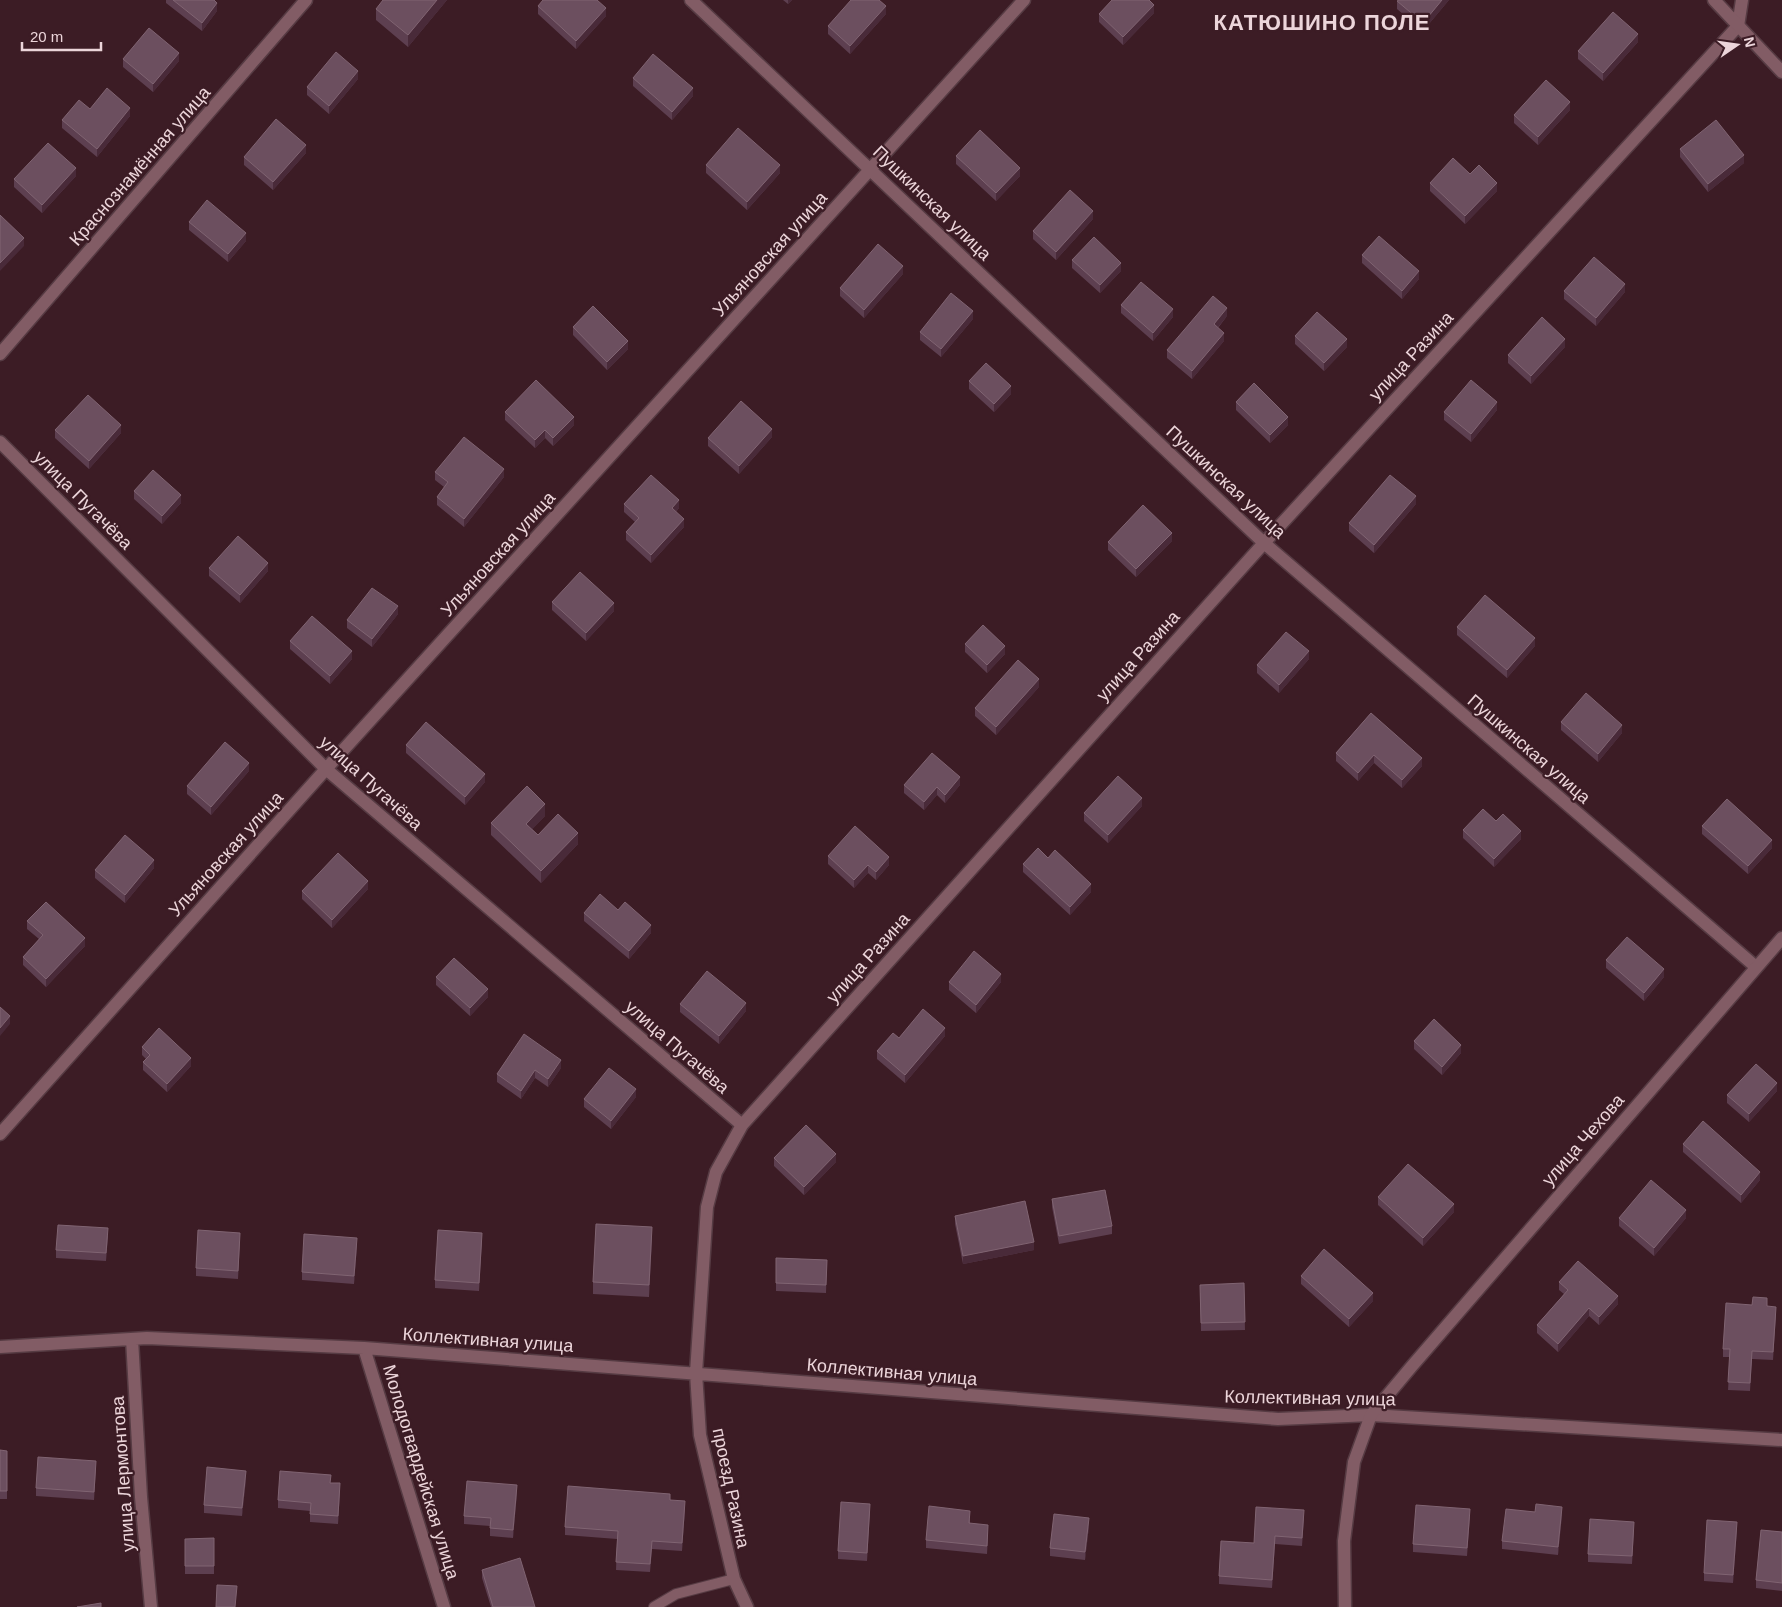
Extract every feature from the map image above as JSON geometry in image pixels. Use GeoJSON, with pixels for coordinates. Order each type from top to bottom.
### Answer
{"type":"FeatureCollection","features":[{"type":"Feature","properties":{"kind":"street","name":"Краснознамённая улица"},"geometry":{"type":"LineString","coordinates":[[0,354],[306,0]]}},
{"type":"Feature","properties":{"kind":"street","name":"Пушкинская улица"},"geometry":{"type":"LineString","coordinates":[[692,0],[1264,543],[1756,967]]}},
{"type":"Feature","properties":{"kind":"street","name":"Ульяновская улица"},"geometry":{"type":"LineString","coordinates":[[0,1134],[326,769],[1024,0]]}},
{"type":"Feature","properties":{"kind":"street"},"geometry":{"type":"LineString","coordinates":[[1714,0],[1782,72]]}},
{"type":"Feature","properties":{"kind":"street"},"geometry":{"type":"LineString","coordinates":[[1738,26],[1742,0]]}},
{"type":"Feature","properties":{"kind":"street","name":"улица Разина"},"geometry":{"type":"LineString","coordinates":[[696,1373],[707,1207],[716,1172],[742,1125],[1264,543],[1738,26]]}},
{"type":"Feature","properties":{"kind":"street","name":"улица Пугачёва"},"geometry":{"type":"LineString","coordinates":[[0,442],[326,769],[742,1125]]}},
{"type":"Feature","properties":{"kind":"street","name":"улица Чехова"},"geometry":{"type":"LineString","coordinates":[[1371,1415],[1782,938]]}},
{"type":"Feature","properties":{"kind":"street","name":"Коллективная улица"},"geometry":{"type":"LineString","coordinates":[[0,1347],[157,1338],[364,1348],[1278,1419],[1371,1415],[1782,1440]]}},
{"type":"Feature","properties":{"kind":"street","name":"улица Лермонтова"},"geometry":{"type":"LineString","coordinates":[[132,1339],[141,1497],[151,1607]]}},
{"type":"Feature","properties":{"kind":"street","name":"Молодогвардейская улица"},"geometry":{"type":"LineString","coordinates":[[364,1348],[444,1607]]}},
{"type":"Feature","properties":{"kind":"street","name":"проезд Разина"},"geometry":{"type":"LineString","coordinates":[[696,1373],[700,1435],[734,1579],[747,1607]]}},
{"type":"Feature","properties":{"kind":"street"},"geometry":{"type":"LineString","coordinates":[[1345,1607],[1344,1541],[1354,1462],[1371,1415]]}},
{"type":"Feature","properties":{"kind":"lane"},"geometry":{"type":"LineString","coordinates":[[654,1607],[676,1594],[734,1579]]}},
{"type":"Feature","properties":{"kind":"building"},"geometry":{"type":"Polygon","coordinates":[[[173,0],[214,0],[217,3],[202,23],[173,0]]]}},
{"type":"Feature","properties":{"kind":"building"},"geometry":{"type":"Polygon","coordinates":[[[383,0],[437,0],[408,35],[376,9],[383,0]]]}},
{"type":"Feature","properties":{"kind":"building"},"geometry":{"type":"Polygon","coordinates":[[[543,0],[597,0],[606,8],[576,41],[538,6],[543,0]]]}},
{"type":"Feature","properties":{"kind":"building"},"geometry":{"type":"Polygon","coordinates":[[[851,0],[879,0],[886,6],[850,46],[828,26],[851,0]]]}},
{"type":"Feature","properties":{"kind":"building"},"geometry":{"type":"Polygon","coordinates":[[[1112,0],[1149,0],[1154,5],[1123,37],[1099,14],[1112,0]]]}},
{"type":"Feature","properties":{"kind":"building"},"geometry":{"type":"Polygon","coordinates":[[[1442,0],[1423,23],[1397,1],[1442,0]]]}},
{"type":"Feature","properties":{"kind":"building"},"geometry":{"type":"Polygon","coordinates":[[[1613,12],[1638,34],[1603,73],[1578,51],[1613,12]]]}},
{"type":"Feature","properties":{"kind":"building"},"geometry":{"type":"Polygon","coordinates":[[[149,28],[179,53],[153,84],[123,59],[149,28]]]}},
{"type":"Feature","properties":{"kind":"building"},"geometry":{"type":"Polygon","coordinates":[[[336,52],[358,71],[329,106],[307,87],[336,52]]]}},
{"type":"Feature","properties":{"kind":"building"},"geometry":{"type":"Polygon","coordinates":[[[653,54],[693,88],[672,112],[633,78],[653,54]]]}},
{"type":"Feature","properties":{"kind":"building"},"geometry":{"type":"Polygon","coordinates":[[[1546,80],[1570,102],[1538,137],[1514,115],[1546,80]]]}},
{"type":"Feature","properties":{"kind":"building"},"geometry":{"type":"Polygon","coordinates":[[[107,88],[130,108],[97,149],[62,120],[79,100],[90,109],[107,88]]]}},
{"type":"Feature","properties":{"kind":"building"},"geometry":{"type":"Polygon","coordinates":[[[276,119],[306,145],[273,182],[244,157],[276,119]]]}},
{"type":"Feature","properties":{"kind":"building"},"geometry":{"type":"Polygon","coordinates":[[[1716,120],[1744,155],[1708,184],[1680,149],[1716,120]]]}},
{"type":"Feature","properties":{"kind":"building"},"geometry":{"type":"Polygon","coordinates":[[[738,128],[780,165],[747,202],[706,165],[738,128]]]}},
{"type":"Feature","properties":{"kind":"building"},"geometry":{"type":"Polygon","coordinates":[[[980,130],[1020,168],[996,193],[956,156],[980,130]]]}},
{"type":"Feature","properties":{"kind":"building"},"geometry":{"type":"Polygon","coordinates":[[[48,143],[76,168],[42,205],[14,179],[48,143]]]}},
{"type":"Feature","properties":{"kind":"building"},"geometry":{"type":"Polygon","coordinates":[[[1453,158],[1470,174],[1479,165],[1497,183],[1465,216],[1430,183],[1453,158]]]}},
{"type":"Feature","properties":{"kind":"building"},"geometry":{"type":"Polygon","coordinates":[[[1070,190],[1093,211],[1056,252],[1033,231],[1070,190]]]}},
{"type":"Feature","properties":{"kind":"building"},"geometry":{"type":"Polygon","coordinates":[[[207,200],[246,233],[228,254],[189,222],[207,200]]]}},
{"type":"Feature","properties":{"kind":"building"},"geometry":{"type":"Polygon","coordinates":[[[0,215],[24,238],[0,263],[0,215]]]}},
{"type":"Feature","properties":{"kind":"building"},"geometry":{"type":"Polygon","coordinates":[[[1379,236],[1419,271],[1402,291],[1362,255],[1379,236]]]}},
{"type":"Feature","properties":{"kind":"building"},"geometry":{"type":"Polygon","coordinates":[[[1094,237],[1121,263],[1100,285],[1072,260],[1094,237]]]}},
{"type":"Feature","properties":{"kind":"building"},"geometry":{"type":"Polygon","coordinates":[[[878,244],[903,266],[864,310],[840,288],[878,244]]]}},
{"type":"Feature","properties":{"kind":"building"},"geometry":{"type":"Polygon","coordinates":[[[1594,257],[1625,284],[1596,318],[1564,291],[1594,257]]]}},
{"type":"Feature","properties":{"kind":"building"},"geometry":{"type":"Polygon","coordinates":[[[1141,282],[1173,309],[1153,333],[1121,305],[1141,282]]]}},
{"type":"Feature","properties":{"kind":"building"},"geometry":{"type":"Polygon","coordinates":[[[951,293],[973,311],[941,349],[920,332],[951,293]]]}},
{"type":"Feature","properties":{"kind":"building"},"geometry":{"type":"Polygon","coordinates":[[[1213,296],[1227,308],[1214,324],[1224,333],[1192,371],[1167,350],[1213,296]]]}},
{"type":"Feature","properties":{"kind":"building"},"geometry":{"type":"Polygon","coordinates":[[[593,306],[628,341],[607,362],[573,327],[593,306]]]}},
{"type":"Feature","properties":{"kind":"building"},"geometry":{"type":"Polygon","coordinates":[[[1317,312],[1347,339],[1324,363],[1295,336],[1317,312]]]}},
{"type":"Feature","properties":{"kind":"building"},"geometry":{"type":"Polygon","coordinates":[[[1542,317],[1565,339],[1531,376],[1508,355],[1542,317]]]}},
{"type":"Feature","properties":{"kind":"building"},"geometry":{"type":"Polygon","coordinates":[[[986,363],[1011,386],[994,404],[969,381],[986,363]]]}},
{"type":"Feature","properties":{"kind":"building"},"geometry":{"type":"Polygon","coordinates":[[[536,380],[574,417],[553,438],[545,430],[535,440],[505,412],[536,380]]]}},
{"type":"Feature","properties":{"kind":"building"},"geometry":{"type":"Polygon","coordinates":[[[1471,380],[1497,402],[1471,434],[1444,412],[1471,380]]]}},
{"type":"Feature","properties":{"kind":"building"},"geometry":{"type":"Polygon","coordinates":[[[1254,383],[1288,417],[1270,435],[1236,402],[1254,383]]]}},
{"type":"Feature","properties":{"kind":"building"},"geometry":{"type":"Polygon","coordinates":[[[88,395],[121,425],[89,461],[55,430],[88,395]]]}},
{"type":"Feature","properties":{"kind":"building"},"geometry":{"type":"Polygon","coordinates":[[[741,401],[772,429],[739,466],[708,438],[741,401]]]}},
{"type":"Feature","properties":{"kind":"building"},"geometry":{"type":"Polygon","coordinates":[[[464,437],[504,469],[464,519],[437,497],[448,482],[435,472],[464,437]]]}},
{"type":"Feature","properties":{"kind":"building"},"geometry":{"type":"Polygon","coordinates":[[[153,470],[181,495],[162,516],[134,491],[153,470]]]}},
{"type":"Feature","properties":{"kind":"building"},"geometry":{"type":"Polygon","coordinates":[[[651,475],[679,500],[672,508],[684,519],[651,555],[626,532],[639,518],[624,504],[651,475]]]}},
{"type":"Feature","properties":{"kind":"building"},"geometry":{"type":"Polygon","coordinates":[[[1390,475],[1416,496],[1374,545],[1349,523],[1390,475]]]}},
{"type":"Feature","properties":{"kind":"building"},"geometry":{"type":"Polygon","coordinates":[[[1143,505],[1172,533],[1136,569],[1108,542],[1143,505]]]}},
{"type":"Feature","properties":{"kind":"building"},"geometry":{"type":"Polygon","coordinates":[[[238,536],[268,563],[240,595],[209,568],[238,536]]]}},
{"type":"Feature","properties":{"kind":"building"},"geometry":{"type":"Polygon","coordinates":[[[580,572],[614,603],[586,633],[552,602],[580,572]]]}},
{"type":"Feature","properties":{"kind":"building"},"geometry":{"type":"Polygon","coordinates":[[[372,588],[398,606],[372,639],[347,620],[372,588]]]}},
{"type":"Feature","properties":{"kind":"building"},"geometry":{"type":"Polygon","coordinates":[[[1485,595],[1535,638],[1507,670],[1457,627],[1485,595]]]}},
{"type":"Feature","properties":{"kind":"building"},"geometry":{"type":"Polygon","coordinates":[[[312,616],[352,651],[330,676],[290,641],[312,616]]]}},
{"type":"Feature","properties":{"kind":"building"},"geometry":{"type":"Polygon","coordinates":[[[983,625],[1005,646],[987,665],[965,644],[983,625]]]}},
{"type":"Feature","properties":{"kind":"building"},"geometry":{"type":"Polygon","coordinates":[[[1286,632],[1309,651],[1279,685],[1257,665],[1286,632]]]}},
{"type":"Feature","properties":{"kind":"building"},"geometry":{"type":"Polygon","coordinates":[[[1018,660],[1039,679],[996,727],[975,708],[1018,660]]]}},
{"type":"Feature","properties":{"kind":"building"},"geometry":{"type":"Polygon","coordinates":[[[1586,693],[1622,725],[1598,754],[1561,722],[1586,693]]]}},
{"type":"Feature","properties":{"kind":"building"},"geometry":{"type":"Polygon","coordinates":[[[1371,713],[1422,758],[1402,780],[1374,755],[1358,773],[1336,753],[1371,713]]]}},
{"type":"Feature","properties":{"kind":"building"},"geometry":{"type":"Polygon","coordinates":[[[426,722],[485,774],[465,797],[406,745],[426,722]]]}},
{"type":"Feature","properties":{"kind":"building"},"geometry":{"type":"Polygon","coordinates":[[[225,742],[249,763],[211,807],[187,786],[225,742]]]}},
{"type":"Feature","properties":{"kind":"building"},"geometry":{"type":"Polygon","coordinates":[[[932,753],[960,777],[945,795],[937,787],[924,802],[904,785],[932,753]]]}},
{"type":"Feature","properties":{"kind":"building"},"geometry":{"type":"Polygon","coordinates":[[[1118,776],[1142,798],[1108,835],[1084,813],[1118,776]]]}},
{"type":"Feature","properties":{"kind":"building"},"geometry":{"type":"Polygon","coordinates":[[[527,786],[545,804],[526,824],[538,835],[558,814],[578,833],[541,871],[491,823],[527,786]]]}},
{"type":"Feature","properties":{"kind":"building"},"geometry":{"type":"Polygon","coordinates":[[[1727,799],[1772,840],[1748,866],[1702,826],[1727,799]]]}},
{"type":"Feature","properties":{"kind":"building"},"geometry":{"type":"Polygon","coordinates":[[[1483,809],[1496,821],[1503,814],[1521,831],[1494,859],[1463,830],[1483,809]]]}},
{"type":"Feature","properties":{"kind":"building"},"geometry":{"type":"Polygon","coordinates":[[[855,826],[889,857],[876,872],[868,865],[854,880],[828,856],[855,826]]]}},
{"type":"Feature","properties":{"kind":"building"},"geometry":{"type":"Polygon","coordinates":[[[125,835],[154,860],[125,895],[95,870],[125,835]]]}},
{"type":"Feature","properties":{"kind":"building"},"geometry":{"type":"Polygon","coordinates":[[[1038,848],[1048,858],[1055,850],[1091,884],[1070,907],[1023,864],[1038,848]]]}},
{"type":"Feature","properties":{"kind":"building"},"geometry":{"type":"Polygon","coordinates":[[[338,853],[368,881],[332,920],[302,891],[338,853]]]}},
{"type":"Feature","properties":{"kind":"building"},"geometry":{"type":"Polygon","coordinates":[[[600,894],[618,910],[625,902],[651,925],[629,951],[584,913],[600,894]]]}},
{"type":"Feature","properties":{"kind":"building"},"geometry":{"type":"Polygon","coordinates":[[[46,902],[85,938],[46,979],[23,957],[43,935],[27,921],[46,902]]]}},
{"type":"Feature","properties":{"kind":"building"},"geometry":{"type":"Polygon","coordinates":[[[1627,937],[1664,969],[1644,993],[1606,960],[1627,937]]]}},
{"type":"Feature","properties":{"kind":"building"},"geometry":{"type":"Polygon","coordinates":[[[974,951],[1001,974],[976,1005],[949,982],[974,951]]]}},
{"type":"Feature","properties":{"kind":"building"},"geometry":{"type":"Polygon","coordinates":[[[454,958],[488,989],[470,1008],[436,977],[454,958]]]}},
{"type":"Feature","properties":{"kind":"building"},"geometry":{"type":"Polygon","coordinates":[[[707,971],[746,1003],[719,1036],[680,1004],[707,971]]]}},
{"type":"Feature","properties":{"kind":"building"},"geometry":{"type":"Polygon","coordinates":[[[0,1007],[10,1016],[0,1028],[0,1007]]]}},
{"type":"Feature","properties":{"kind":"building"},"geometry":{"type":"Polygon","coordinates":[[[923,1009],[945,1028],[905,1075],[877,1051],[893,1033],[899,1038],[923,1009]]]}},
{"type":"Feature","properties":{"kind":"building"},"geometry":{"type":"Polygon","coordinates":[[[1434,1019],[1461,1045],[1442,1067],[1414,1041],[1434,1019]]]}},
{"type":"Feature","properties":{"kind":"building"},"geometry":{"type":"Polygon","coordinates":[[[159,1028],[191,1058],[167,1084],[143,1062],[150,1055],[142,1047],[159,1028]]]}},
{"type":"Feature","properties":{"kind":"building"},"geometry":{"type":"Polygon","coordinates":[[[524,1034],[561,1060],[548,1079],[535,1070],[521,1091],[497,1074],[524,1034]]]}},
{"type":"Feature","properties":{"kind":"building"},"geometry":{"type":"Polygon","coordinates":[[[1756,1064],[1777,1083],[1749,1114],[1727,1095],[1756,1064]]]}},
{"type":"Feature","properties":{"kind":"building"},"geometry":{"type":"Polygon","coordinates":[[[609,1068],[636,1089],[611,1121],[584,1099],[609,1068]]]}},
{"type":"Feature","properties":{"kind":"building"},"geometry":{"type":"Polygon","coordinates":[[[1703,1121],[1760,1172],[1741,1195],[1683,1144],[1703,1121]]]}},
{"type":"Feature","properties":{"kind":"building"},"geometry":{"type":"Polygon","coordinates":[[[806,1125],[836,1154],[804,1187],[774,1158],[806,1125]]]}},
{"type":"Feature","properties":{"kind":"building"},"geometry":{"type":"Polygon","coordinates":[[[1408,1164],[1454,1204],[1423,1238],[1378,1197],[1408,1164]]]}},
{"type":"Feature","properties":{"kind":"building"},"geometry":{"type":"Polygon","coordinates":[[[1651,1180],[1686,1210],[1654,1248],[1619,1218],[1651,1180]]]}},
{"type":"Feature","properties":{"kind":"building"},"geometry":{"type":"Polygon","coordinates":[[[1105,1190],[1112,1226],[1059,1236],[1052,1199],[1105,1190]]]}},
{"type":"Feature","properties":{"kind":"building"},"geometry":{"type":"Polygon","coordinates":[[[1025,1201],[1034,1242],[963,1256],[955,1216],[1025,1201]]]}},
{"type":"Feature","properties":{"kind":"building"},"geometry":{"type":"Polygon","coordinates":[[[596,1224],[652,1227],[649,1285],[593,1282],[596,1224]]]}},
{"type":"Feature","properties":{"kind":"building"},"geometry":{"type":"Polygon","coordinates":[[[58,1225],[108,1228],[106,1253],[56,1250],[58,1225]]]}},
{"type":"Feature","properties":{"kind":"building"},"geometry":{"type":"Polygon","coordinates":[[[198,1230],[240,1233],[238,1271],[196,1268],[198,1230]]]}},
{"type":"Feature","properties":{"kind":"building"},"geometry":{"type":"Polygon","coordinates":[[[438,1230],[482,1233],[479,1283],[435,1280],[438,1230]]]}},
{"type":"Feature","properties":{"kind":"building"},"geometry":{"type":"Polygon","coordinates":[[[304,1234],[357,1238],[354,1276],[302,1272],[304,1234]]]}},
{"type":"Feature","properties":{"kind":"building"},"geometry":{"type":"Polygon","coordinates":[[[1324,1249],[1373,1293],[1349,1319],[1301,1276],[1324,1249]]]}},
{"type":"Feature","properties":{"kind":"building"},"geometry":{"type":"Polygon","coordinates":[[[776,1258],[827,1260],[826,1285],[776,1283],[776,1258]]]}},
{"type":"Feature","properties":{"kind":"building"},"geometry":{"type":"Polygon","coordinates":[[[1578,1261],[1618,1296],[1599,1317],[1589,1308],[1558,1344],[1537,1325],[1568,1290],[1559,1282],[1578,1261]]]}},
{"type":"Feature","properties":{"kind":"building"},"geometry":{"type":"Polygon","coordinates":[[[1244,1283],[1245,1322],[1201,1323],[1200,1285],[1244,1283]]]}},
{"type":"Feature","properties":{"kind":"building"},"geometry":{"type":"Polygon","coordinates":[[[1753,1297],[1767,1298],[1767,1306],[1776,1307],[1773,1352],[1752,1351],[1750,1383],[1728,1382],[1730,1349],[1723,1349],[1726,1303],[1752,1305],[1753,1297]]]}},
{"type":"Feature","properties":{"kind":"building"},"geometry":{"type":"Polygon","coordinates":[[[0,1450],[7,1451],[7,1491],[0,1491],[0,1450]]]}},
{"type":"Feature","properties":{"kind":"building"},"geometry":{"type":"Polygon","coordinates":[[[38,1457],[96,1461],[94,1492],[36,1488],[38,1457]]]}},
{"type":"Feature","properties":{"kind":"building"},"geometry":{"type":"Polygon","coordinates":[[[207,1467],[246,1471],[242,1508],[204,1505],[207,1467]]]}},
{"type":"Feature","properties":{"kind":"building"},"geometry":{"type":"Polygon","coordinates":[[[280,1471],[331,1475],[330,1483],[340,1483],[338,1516],[310,1514],[311,1503],[278,1500],[280,1471]]]}},
{"type":"Feature","properties":{"kind":"building"},"geometry":{"type":"Polygon","coordinates":[[[467,1481],[517,1485],[513,1530],[490,1528],[491,1518],[464,1516],[467,1481]]]}},
{"type":"Feature","properties":{"kind":"building"},"geometry":{"type":"Polygon","coordinates":[[[568,1486],[670,1494],[670,1500],[685,1501],[682,1543],[652,1541],[650,1564],[616,1562],[618,1531],[565,1527],[568,1486]]]}},
{"type":"Feature","properties":{"kind":"building"},"geometry":{"type":"Polygon","coordinates":[[[841,1502],[870,1504],[867,1553],[838,1551],[841,1502]]]}},
{"type":"Feature","properties":{"kind":"building"},"geometry":{"type":"Polygon","coordinates":[[[1536,1504],[1562,1507],[1558,1547],[1502,1541],[1506,1509],[1535,1512],[1536,1504]]]}},
{"type":"Feature","properties":{"kind":"building"},"geometry":{"type":"Polygon","coordinates":[[[1416,1505],[1470,1509],[1467,1548],[1413,1544],[1416,1505]]]}},
{"type":"Feature","properties":{"kind":"building"},"geometry":{"type":"Polygon","coordinates":[[[929,1506],[970,1511],[969,1523],[988,1525],[987,1546],[926,1540],[929,1506]]]}},
{"type":"Feature","properties":{"kind":"building"},"geometry":{"type":"Polygon","coordinates":[[[1256,1507],[1304,1510],[1302,1538],[1275,1536],[1272,1580],[1219,1576],[1221,1541],[1254,1543],[1256,1507]]]}},
{"type":"Feature","properties":{"kind":"building"},"geometry":{"type":"Polygon","coordinates":[[[1054,1514],[1089,1518],[1085,1552],[1050,1548],[1054,1514]]]}},
{"type":"Feature","properties":{"kind":"building"},"geometry":{"type":"Polygon","coordinates":[[[1590,1519],[1634,1522],[1632,1556],[1588,1554],[1590,1519]]]}},
{"type":"Feature","properties":{"kind":"building"},"geometry":{"type":"Polygon","coordinates":[[[1707,1520],[1737,1522],[1733,1575],[1704,1573],[1707,1520]]]}},
{"type":"Feature","properties":{"kind":"building"},"geometry":{"type":"Polygon","coordinates":[[[1761,1530],[1782,1532],[1782,1583],[1756,1580],[1761,1530]]]}},
{"type":"Feature","properties":{"kind":"building"},"geometry":{"type":"Polygon","coordinates":[[[214,1538],[214,1566],[185,1566],[185,1539],[214,1538]]]}},
{"type":"Feature","properties":{"kind":"building"},"geometry":{"type":"Polygon","coordinates":[[[520,1558],[535,1607],[493,1607],[482,1570],[520,1558]]]}},
{"type":"Feature","properties":{"kind":"building"},"geometry":{"type":"Polygon","coordinates":[[[217,1585],[237,1586],[235,1607],[216,1607],[217,1585]]]}},
{"type":"Feature","properties":{"kind":"building"},"geometry":{"type":"Polygon","coordinates":[[[101,1603],[101,1607],[77,1607],[101,1603]]]}},
{"type":"Feature","properties":{"kind":"district","name":"КАТЮШИНО ПОЛЕ"},"geometry":{"type":"Point","coordinates":[1322,22]}}]}
